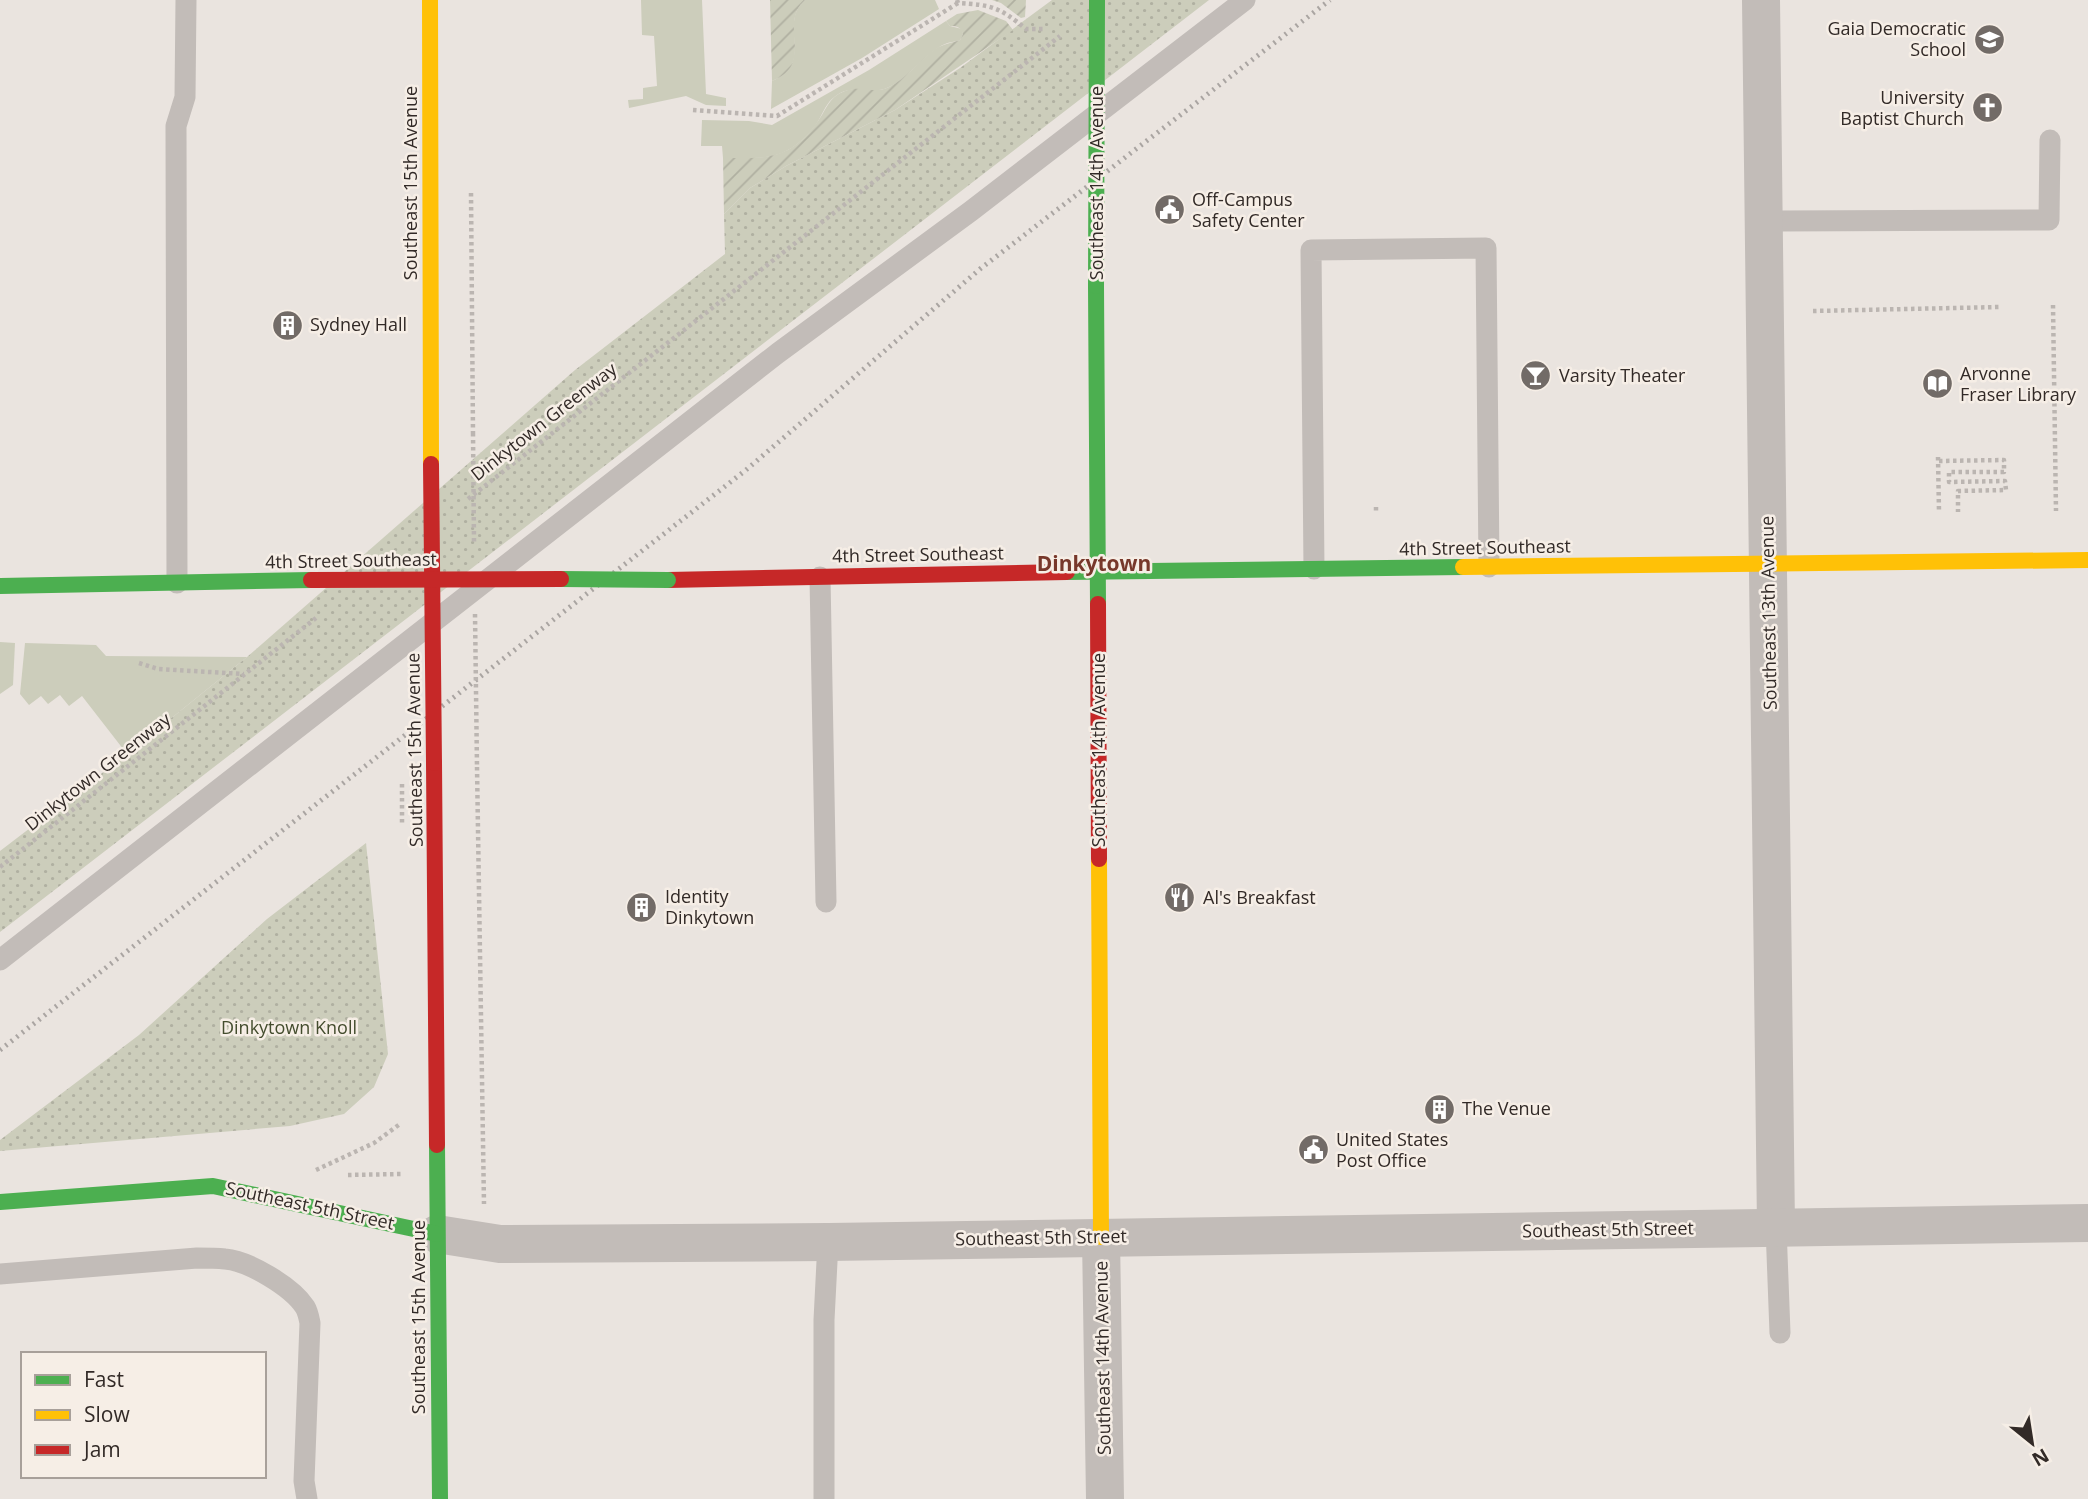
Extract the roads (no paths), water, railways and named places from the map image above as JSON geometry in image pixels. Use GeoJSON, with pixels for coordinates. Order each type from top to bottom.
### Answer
{"type":"FeatureCollection","features":[{"type":"Feature","properties":{"kind":"street","name":"Southeast 15th Avenue"},"geometry":{"type":"LineString","coordinates":[[430,0],[440,1499]]}},
{"type":"Feature","properties":{"kind":"street","name":"Southeast 14th Avenue"},"geometry":{"type":"LineString","coordinates":[[1097,0],[1101,1237],[1105,1499]]}},
{"type":"Feature","properties":{"kind":"street","name":"Southeast 13th Avenue"},"geometry":{"type":"LineString","coordinates":[[1761,0],[1776,1227]]}},
{"type":"Feature","properties":{"kind":"street","name":"4th Street Southeast"},"geometry":{"type":"LineString","coordinates":[[0,586],[432,578],[668,580],[1098,571],[2088,561]]}},
{"type":"Feature","properties":{"kind":"street","name":"Southeast 5th Street"},"geometry":{"type":"LineString","coordinates":[[0,1202],[213,1186],[437,1234],[500,1244],[828,1242],[2088,1223]]}},
{"type":"Feature","properties":{"kind":"lane"},"geometry":{"type":"LineString","coordinates":[[177,583],[176,126],[185,97],[186,0]]}},
{"type":"Feature","properties":{"kind":"lane"},"geometry":{"type":"LineString","coordinates":[[0,960],[778,353],[971,211],[1245,0]]}},
{"type":"Feature","properties":{"kind":"lane"},"geometry":{"type":"LineString","coordinates":[[1764,220],[2049,220],[2050,141]]}},
{"type":"Feature","properties":{"kind":"lane"},"geometry":{"type":"LineString","coordinates":[[1314,569],[1311,250],[1486,248],[1489,567]]}},
{"type":"Feature","properties":{"kind":"lane"},"geometry":{"type":"LineString","coordinates":[[820,577],[826,902]]}},
{"type":"Feature","properties":{"kind":"lane"},"geometry":{"type":"LineString","coordinates":[[1776,1227],[1780,1333]]}},
{"type":"Feature","properties":{"kind":"lane"},"geometry":{"type":"LineString","coordinates":[[824,1499],[824,1320],[828,1242]]}},
{"type":"Feature","properties":{"kind":"lane"},"geometry":{"type":"LineString","coordinates":[[0,1274],[197,1258],[228,1259],[258,1270],[281,1285],[298,1298],[307,1310],[310,1323],[304,1481],[307,1499]]}},
{"type":"Feature","properties":{"kind":"railway"},"geometry":{"type":"LineString","coordinates":[[0,1050],[746,470],[980,269],[1330,0]]}},
{"type":"Feature","properties":{"kind":"place","name":"Gaia Democratic School"},"geometry":{"type":"Point","coordinates":[1989,39]}},
{"type":"Feature","properties":{"kind":"place","name":"University Baptist Church"},"geometry":{"type":"Point","coordinates":[1987,108]}},
{"type":"Feature","properties":{"kind":"place","name":"Off-Campus Safety Center"},"geometry":{"type":"Point","coordinates":[1169,210]}},
{"type":"Feature","properties":{"kind":"place","name":"Sydney Hall"},"geometry":{"type":"Point","coordinates":[287,325]}},
{"type":"Feature","properties":{"kind":"place","name":"Varsity Theater"},"geometry":{"type":"Point","coordinates":[1536,376]}},
{"type":"Feature","properties":{"kind":"place","name":"Arvonne Fraser Library"},"geometry":{"type":"Point","coordinates":[1937,384]}},
{"type":"Feature","properties":{"kind":"place","name":"Al's Breakfast"},"geometry":{"type":"Point","coordinates":[1180,898]}},
{"type":"Feature","properties":{"kind":"place","name":"Identity Dinkytown"},"geometry":{"type":"Point","coordinates":[642,907]}},
{"type":"Feature","properties":{"kind":"place","name":"The Venue"},"geometry":{"type":"Point","coordinates":[1439,1109]}},
{"type":"Feature","properties":{"kind":"place","name":"United States Post Office"},"geometry":{"type":"Point","coordinates":[1313,1150]}},
{"type":"Feature","properties":{"kind":"district","name":"Dinkytown"},"geometry":{"type":"Point","coordinates":[1094,564]}},
{"type":"Feature","properties":{"kind":"park label","name":"Dinkytown Knoll"},"geometry":{"type":"Point","coordinates":[289,1028]}}]}
